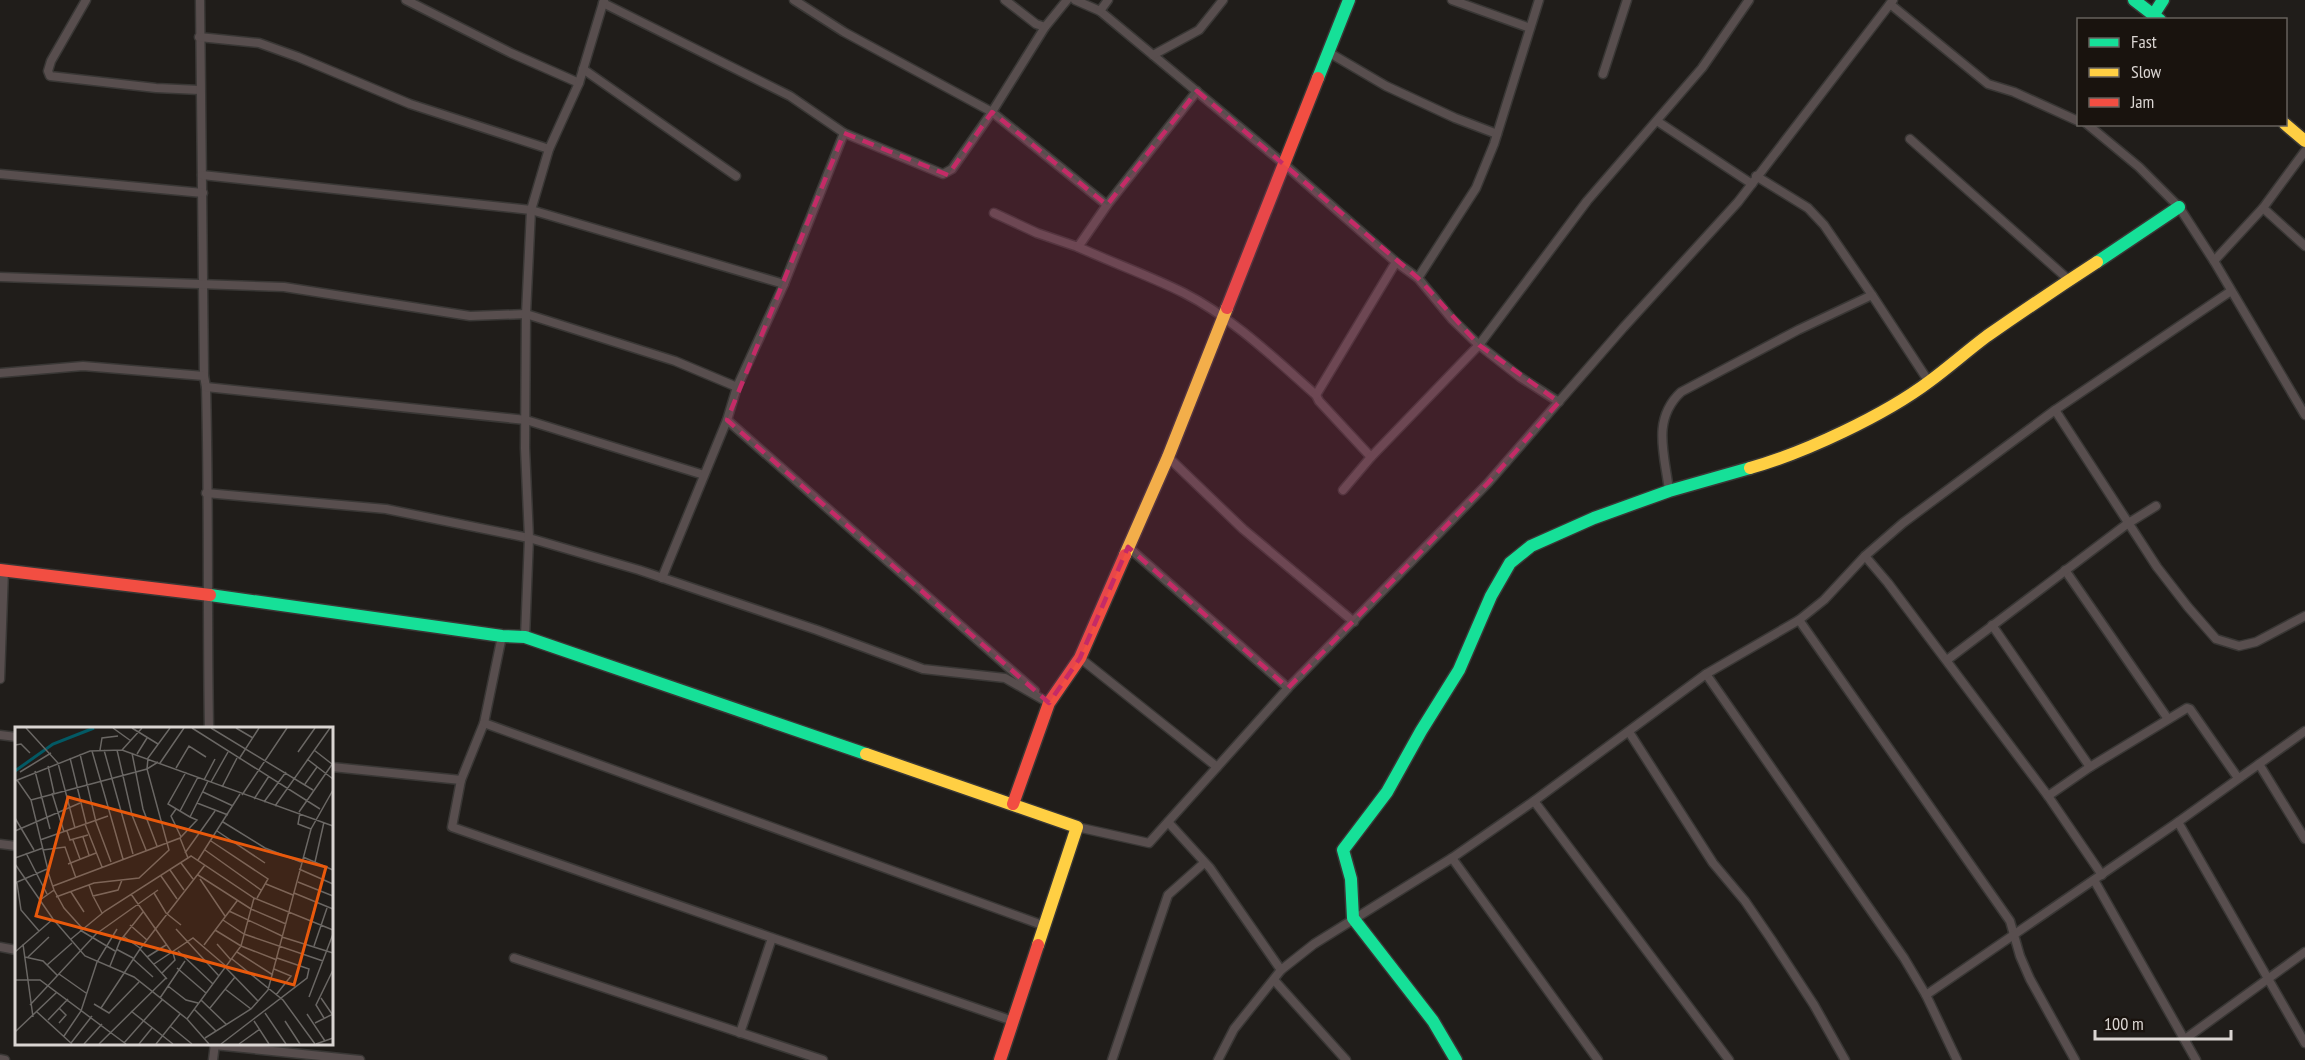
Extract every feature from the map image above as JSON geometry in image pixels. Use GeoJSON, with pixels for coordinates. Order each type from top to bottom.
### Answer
{"type":"FeatureCollection","features":[{"type":"Feature","properties":{"kind":"street"},"geometry":{"type":"LineString","coordinates":[[86,0],[51,61],[48,71],[50,76],[156,88],[200,90]]}},
{"type":"Feature","properties":{"kind":"street"},"geometry":{"type":"LineString","coordinates":[[200,0],[208,727]]}},
{"type":"Feature","properties":{"kind":"street"},"geometry":{"type":"LineString","coordinates":[[406,0],[511,53],[579,83]]}},
{"type":"Feature","properties":{"kind":"street"},"geometry":{"type":"LineString","coordinates":[[794,0],[844,32],[992,112],[1107,205]]}},
{"type":"Feature","properties":{"kind":"street"},"geometry":{"type":"LineString","coordinates":[[1005,0],[1036,24],[1045,27]]}},
{"type":"Feature","properties":{"kind":"street"},"geometry":{"type":"LineString","coordinates":[[525,637],[529,538],[525,448],[526,314],[531,210],[549,149],[579,83],[603,2],[790,96],[844,133],[944,174],[952,169],[992,112],[1045,27],[1067,0]]}},
{"type":"Feature","properties":{"kind":"street"},"geometry":{"type":"LineString","coordinates":[[1077,0],[1100,11],[1284,164],[1396,262],[1418,278],[1452,319],[1479,345],[1520,377],[1559,402]]}},
{"type":"Feature","properties":{"kind":"street"},"geometry":{"type":"LineString","coordinates":[[1100,11],[1108,0]]}},
{"type":"Feature","properties":{"kind":"street"},"geometry":{"type":"LineString","coordinates":[[1153,55],[1199,30],[1223,0]]}},
{"type":"Feature","properties":{"kind":"street"},"geometry":{"type":"LineString","coordinates":[[1013,804],[1049,703],[1080,658],[1168,457],[1349,0]]}},
{"type":"Feature","properties":{"kind":"street"},"geometry":{"type":"LineString","coordinates":[[1452,0],[1474,4],[1530,28]]}},
{"type":"Feature","properties":{"kind":"street"},"geometry":{"type":"LineString","coordinates":[[1418,278],[1476,188],[1497,134],[1539,0]]}},
{"type":"Feature","properties":{"kind":"street"},"geometry":{"type":"LineString","coordinates":[[1603,74],[1627,0]]}},
{"type":"Feature","properties":{"kind":"street"},"geometry":{"type":"LineString","coordinates":[[1343,490],[1371,457],[1479,345],[1587,201],[1702,68],[1749,0]]}},
{"type":"Feature","properties":{"kind":"street"},"geometry":{"type":"LineString","coordinates":[[2134,0],[2157,17],[2163,0]]}},
{"type":"Feature","properties":{"kind":"street"},"geometry":{"type":"LineString","coordinates":[[0,679],[2,570],[206,595],[502,636],[525,637],[1077,827],[1149,843],[1288,688],[1488,483],[1738,202],[1891,2],[1988,84],[2014,92],[2077,120]]}},
{"type":"Feature","properties":{"kind":"street"},"geometry":{"type":"LineString","coordinates":[[199,37],[259,43],[410,104],[549,149]]}},
{"type":"Feature","properties":{"kind":"street"},"geometry":{"type":"LineString","coordinates":[[1328,52],[1386,86],[1455,118],[1497,134]]}},
{"type":"Feature","properties":{"kind":"street"},"geometry":{"type":"LineString","coordinates":[[583,69],[736,176]]}},
{"type":"Feature","properties":{"kind":"street"},"geometry":{"type":"LineString","coordinates":[[1078,247],[1107,205],[1197,91]]}},
{"type":"Feature","properties":{"kind":"street"},"geometry":{"type":"LineString","coordinates":[[1657,121],[1754,180],[1808,208],[1824,225],[1929,382]]}},
{"type":"Feature","properties":{"kind":"street"},"geometry":{"type":"LineString","coordinates":[[2089,126],[2139,167],[2179,207],[2214,261],[2305,415]]}},
{"type":"Feature","properties":{"kind":"street"},"geometry":{"type":"LineString","coordinates":[[2287,126],[2305,141]]}},
{"type":"Feature","properties":{"kind":"street"},"geometry":{"type":"LineString","coordinates":[[662,578],[727,420],[737,387],[784,284],[844,133]]}},
{"type":"Feature","properties":{"kind":"street"},"geometry":{"type":"LineString","coordinates":[[1911,139],[2069,280]]}},
{"type":"Feature","properties":{"kind":"street"},"geometry":{"type":"LineString","coordinates":[[2214,261],[2263,208],[2305,151]]}},
{"type":"Feature","properties":{"kind":"street"},"geometry":{"type":"LineString","coordinates":[[0,174],[202,193]]}},
{"type":"Feature","properties":{"kind":"street"},"geometry":{"type":"LineString","coordinates":[[202,175],[531,210],[784,284]]}},
{"type":"Feature","properties":{"kind":"street"},"geometry":{"type":"LineString","coordinates":[[1456,1060],[1433,1021],[1353,918],[1351,879],[1343,850],[1387,792],[1459,670],[1491,596],[1510,563],[1531,546],[1594,518],[1670,491],[1769,463],[1841,432],[1893,405],[1929,382],[1998,328],[2179,207]]}},
{"type":"Feature","properties":{"kind":"street"},"geometry":{"type":"LineString","coordinates":[[2263,208],[2305,246]]}},
{"type":"Feature","properties":{"kind":"street"},"geometry":{"type":"LineString","coordinates":[[994,213],[1185,294],[1224,319],[1261,347],[1316,395],[1371,457]]}},
{"type":"Feature","properties":{"kind":"street"},"geometry":{"type":"LineString","coordinates":[[1316,395],[1396,262]]}},
{"type":"Feature","properties":{"kind":"street"},"geometry":{"type":"LineString","coordinates":[[0,277],[203,286],[284,287],[470,316],[526,314],[675,361],[737,387]]}},
{"type":"Feature","properties":{"kind":"street"},"geometry":{"type":"LineString","coordinates":[[1218,1060],[1234,1029],[1281,970],[1314,944],[1452,858],[1534,801],[1706,674],[1799,620],[1824,600],[1865,556],[1903,522],[2055,410],[2231,291]]}},
{"type":"Feature","properties":{"kind":"street"},"geometry":{"type":"LineString","coordinates":[[1670,491],[1661,427],[1668,405],[1674,398],[1681,392],[1749,356],[1872,295]]}},
{"type":"Feature","properties":{"kind":"street"},"geometry":{"type":"LineString","coordinates":[[0,373],[84,366],[204,376]]}},
{"type":"Feature","properties":{"kind":"street"},"geometry":{"type":"LineString","coordinates":[[206,387],[526,420],[704,475]]}},
{"type":"Feature","properties":{"kind":"street"},"geometry":{"type":"LineString","coordinates":[[2055,410],[2127,524],[2188,607],[2216,639],[2239,646],[2256,642],[2305,615]]}},
{"type":"Feature","properties":{"kind":"street"},"geometry":{"type":"LineString","coordinates":[[727,420],[1049,703]]}},
{"type":"Feature","properties":{"kind":"street"},"geometry":{"type":"LineString","coordinates":[[1168,457],[1243,529],[1354,622]]}},
{"type":"Feature","properties":{"kind":"street"},"geometry":{"type":"LineString","coordinates":[[206,493],[386,509],[529,538],[662,578],[817,630],[923,669],[1005,678],[1049,703]]}},
{"type":"Feature","properties":{"kind":"street"},"geometry":{"type":"LineString","coordinates":[[1947,660],[2127,524],[2156,506]]}},
{"type":"Feature","properties":{"kind":"street"},"geometry":{"type":"LineString","coordinates":[[1128,547],[1288,688]]}},
{"type":"Feature","properties":{"kind":"street"},"geometry":{"type":"LineString","coordinates":[[1865,556],[1947,660],[2048,796],[2102,875]]}},
{"type":"Feature","properties":{"kind":"street"},"geometry":{"type":"LineString","coordinates":[[2065,570],[2168,719]]}},
{"type":"Feature","properties":{"kind":"street"},"geometry":{"type":"LineString","coordinates":[[1799,620],[2010,921],[2020,956],[2030,979],[2075,1060]]}},
{"type":"Feature","properties":{"kind":"street"},"geometry":{"type":"LineString","coordinates":[[1992,625],[2090,767]]}},
{"type":"Feature","properties":{"kind":"street"},"geometry":{"type":"LineString","coordinates":[[502,636],[484,723],[461,780],[452,827],[1013,1021]]}},
{"type":"Feature","properties":{"kind":"street"},"geometry":{"type":"LineString","coordinates":[[1080,658],[1217,767]]}},
{"type":"Feature","properties":{"kind":"street"},"geometry":{"type":"LineString","coordinates":[[1706,674],[1904,958],[1926,995],[1957,1060]]}},
{"type":"Feature","properties":{"kind":"street"},"geometry":{"type":"LineString","coordinates":[[2048,796],[2184,709],[2190,710],[2238,778]]}},
{"type":"Feature","properties":{"kind":"street"},"geometry":{"type":"LineString","coordinates":[[484,723],[1045,926]]}},
{"type":"Feature","properties":{"kind":"street"},"geometry":{"type":"LineString","coordinates":[[1926,995],[2102,875],[2305,731]]}},
{"type":"Feature","properties":{"kind":"street"},"geometry":{"type":"LineString","coordinates":[[1629,732],[1713,863],[1745,901],[1771,939],[1814,1005],[1845,1060]]}},
{"type":"Feature","properties":{"kind":"street"},"geometry":{"type":"LineString","coordinates":[[0,735],[15,737]]}},
{"type":"Feature","properties":{"kind":"street"},"geometry":{"type":"LineString","coordinates":[[2259,764],[2305,839]]}},
{"type":"Feature","properties":{"kind":"street"},"geometry":{"type":"LineString","coordinates":[[333,767],[461,780]]}},
{"type":"Feature","properties":{"kind":"street"},"geometry":{"type":"LineString","coordinates":[[1534,801],[1729,1060]]}},
{"type":"Feature","properties":{"kind":"street"},"geometry":{"type":"LineString","coordinates":[[1168,822],[1204,862],[1281,970]]}},
{"type":"Feature","properties":{"kind":"street"},"geometry":{"type":"LineString","coordinates":[[2178,822],[2305,1043]]}},
{"type":"Feature","properties":{"kind":"street"},"geometry":{"type":"LineString","coordinates":[[1000,1060],[1077,827]]}},
{"type":"Feature","properties":{"kind":"street"},"geometry":{"type":"LineString","coordinates":[[0,844],[15,846]]}},
{"type":"Feature","properties":{"kind":"street"},"geometry":{"type":"LineString","coordinates":[[1452,858],[1598,1060]]}},
{"type":"Feature","properties":{"kind":"street"},"geometry":{"type":"LineString","coordinates":[[1112,1060],[1168,895],[1204,862]]}},
{"type":"Feature","properties":{"kind":"street"},"geometry":{"type":"LineString","coordinates":[[2094,880],[2196,1060]]}},
{"type":"Feature","properties":{"kind":"street"},"geometry":{"type":"LineString","coordinates":[[740,1033],[772,938]]}},
{"type":"Feature","properties":{"kind":"street"},"geometry":{"type":"LineString","coordinates":[[0,947],[15,950]]}},
{"type":"Feature","properties":{"kind":"street"},"geometry":{"type":"LineString","coordinates":[[2185,1039],[2305,952]]}},
{"type":"Feature","properties":{"kind":"street"},"geometry":{"type":"LineString","coordinates":[[514,958],[823,1060]]}},
{"type":"Feature","properties":{"kind":"street"},"geometry":{"type":"LineString","coordinates":[[1274,980],[1341,1058]]}},
{"type":"Feature","properties":{"kind":"street"},"geometry":{"type":"LineString","coordinates":[[213,1060],[214,1045]]}},
{"type":"Feature","properties":{"kind":"street"},"geometry":{"type":"LineString","coordinates":[[223,1045],[360,1060]]}},
{"type":"Feature","properties":{"kind":"street"},"geometry":{"type":"LineString","coordinates":[[0,1059],[5,1060]]}},
{"type":"Feature","properties":{"kind":"highlighted area"},"geometry":{"type":"Polygon","coordinates":[[[1197,91],[1418,278],[1479,345],[1559,402],[1488,483],[1288,688],[1128,547],[1080,658],[1049,703],[727,420],[844,133],[948,175],[992,112],[1107,205],[1197,91]]]}},
{"type":"Feature","properties":{"kind":"traffic: fast"},"geometry":{"type":"LineString","coordinates":[[1318,78],[1349,0]]}},
{"type":"Feature","properties":{"kind":"traffic: fast"},"geometry":{"type":"LineString","coordinates":[[2134,0],[2157,18]]}},
{"type":"Feature","properties":{"kind":"traffic: fast"},"geometry":{"type":"LineString","coordinates":[[2154,14],[2163,0]]}},
{"type":"Feature","properties":{"kind":"traffic: fast"},"geometry":{"type":"LineString","coordinates":[[2097,262],[2179,207]]}},
{"type":"Feature","properties":{"kind":"traffic: fast"},"geometry":{"type":"LineString","coordinates":[[1456,1060],[1433,1021],[1353,918],[1351,879],[1343,850],[1387,792],[1459,670],[1491,596],[1510,563],[1531,546],[1594,518],[1669,491],[1750,468]]}},
{"type":"Feature","properties":{"kind":"traffic: fast"},"geometry":{"type":"LineString","coordinates":[[210,595],[502,636],[525,637],[866,754]]}},
{"type":"Feature","properties":{"kind":"traffic: slow"},"geometry":{"type":"LineString","coordinates":[[2287,126],[2305,141]]}},
{"type":"Feature","properties":{"kind":"traffic: slow"},"geometry":{"type":"LineString","coordinates":[[1750,468],[1819,443],[1868,420],[1912,394],[1987,336],[2097,262]]}},
{"type":"Feature","properties":{"kind":"traffic: slow"},"geometry":{"type":"LineString","coordinates":[[1125,555],[1168,457],[1227,308]]}},
{"type":"Feature","properties":{"kind":"traffic: slow"},"geometry":{"type":"LineString","coordinates":[[866,754],[1077,827],[1038,945]]}},
{"type":"Feature","properties":{"kind":"traffic: jam"},"geometry":{"type":"LineString","coordinates":[[1227,308],[1318,78]]}},
{"type":"Feature","properties":{"kind":"traffic: jam"},"geometry":{"type":"LineString","coordinates":[[1013,804],[1049,703],[1080,658],[1125,555]]}},
{"type":"Feature","properties":{"kind":"traffic: jam"},"geometry":{"type":"LineString","coordinates":[[0,570],[210,595]]}},
{"type":"Feature","properties":{"kind":"traffic: jam"},"geometry":{"type":"LineString","coordinates":[[1000,1060],[1038,945]]}}]}
